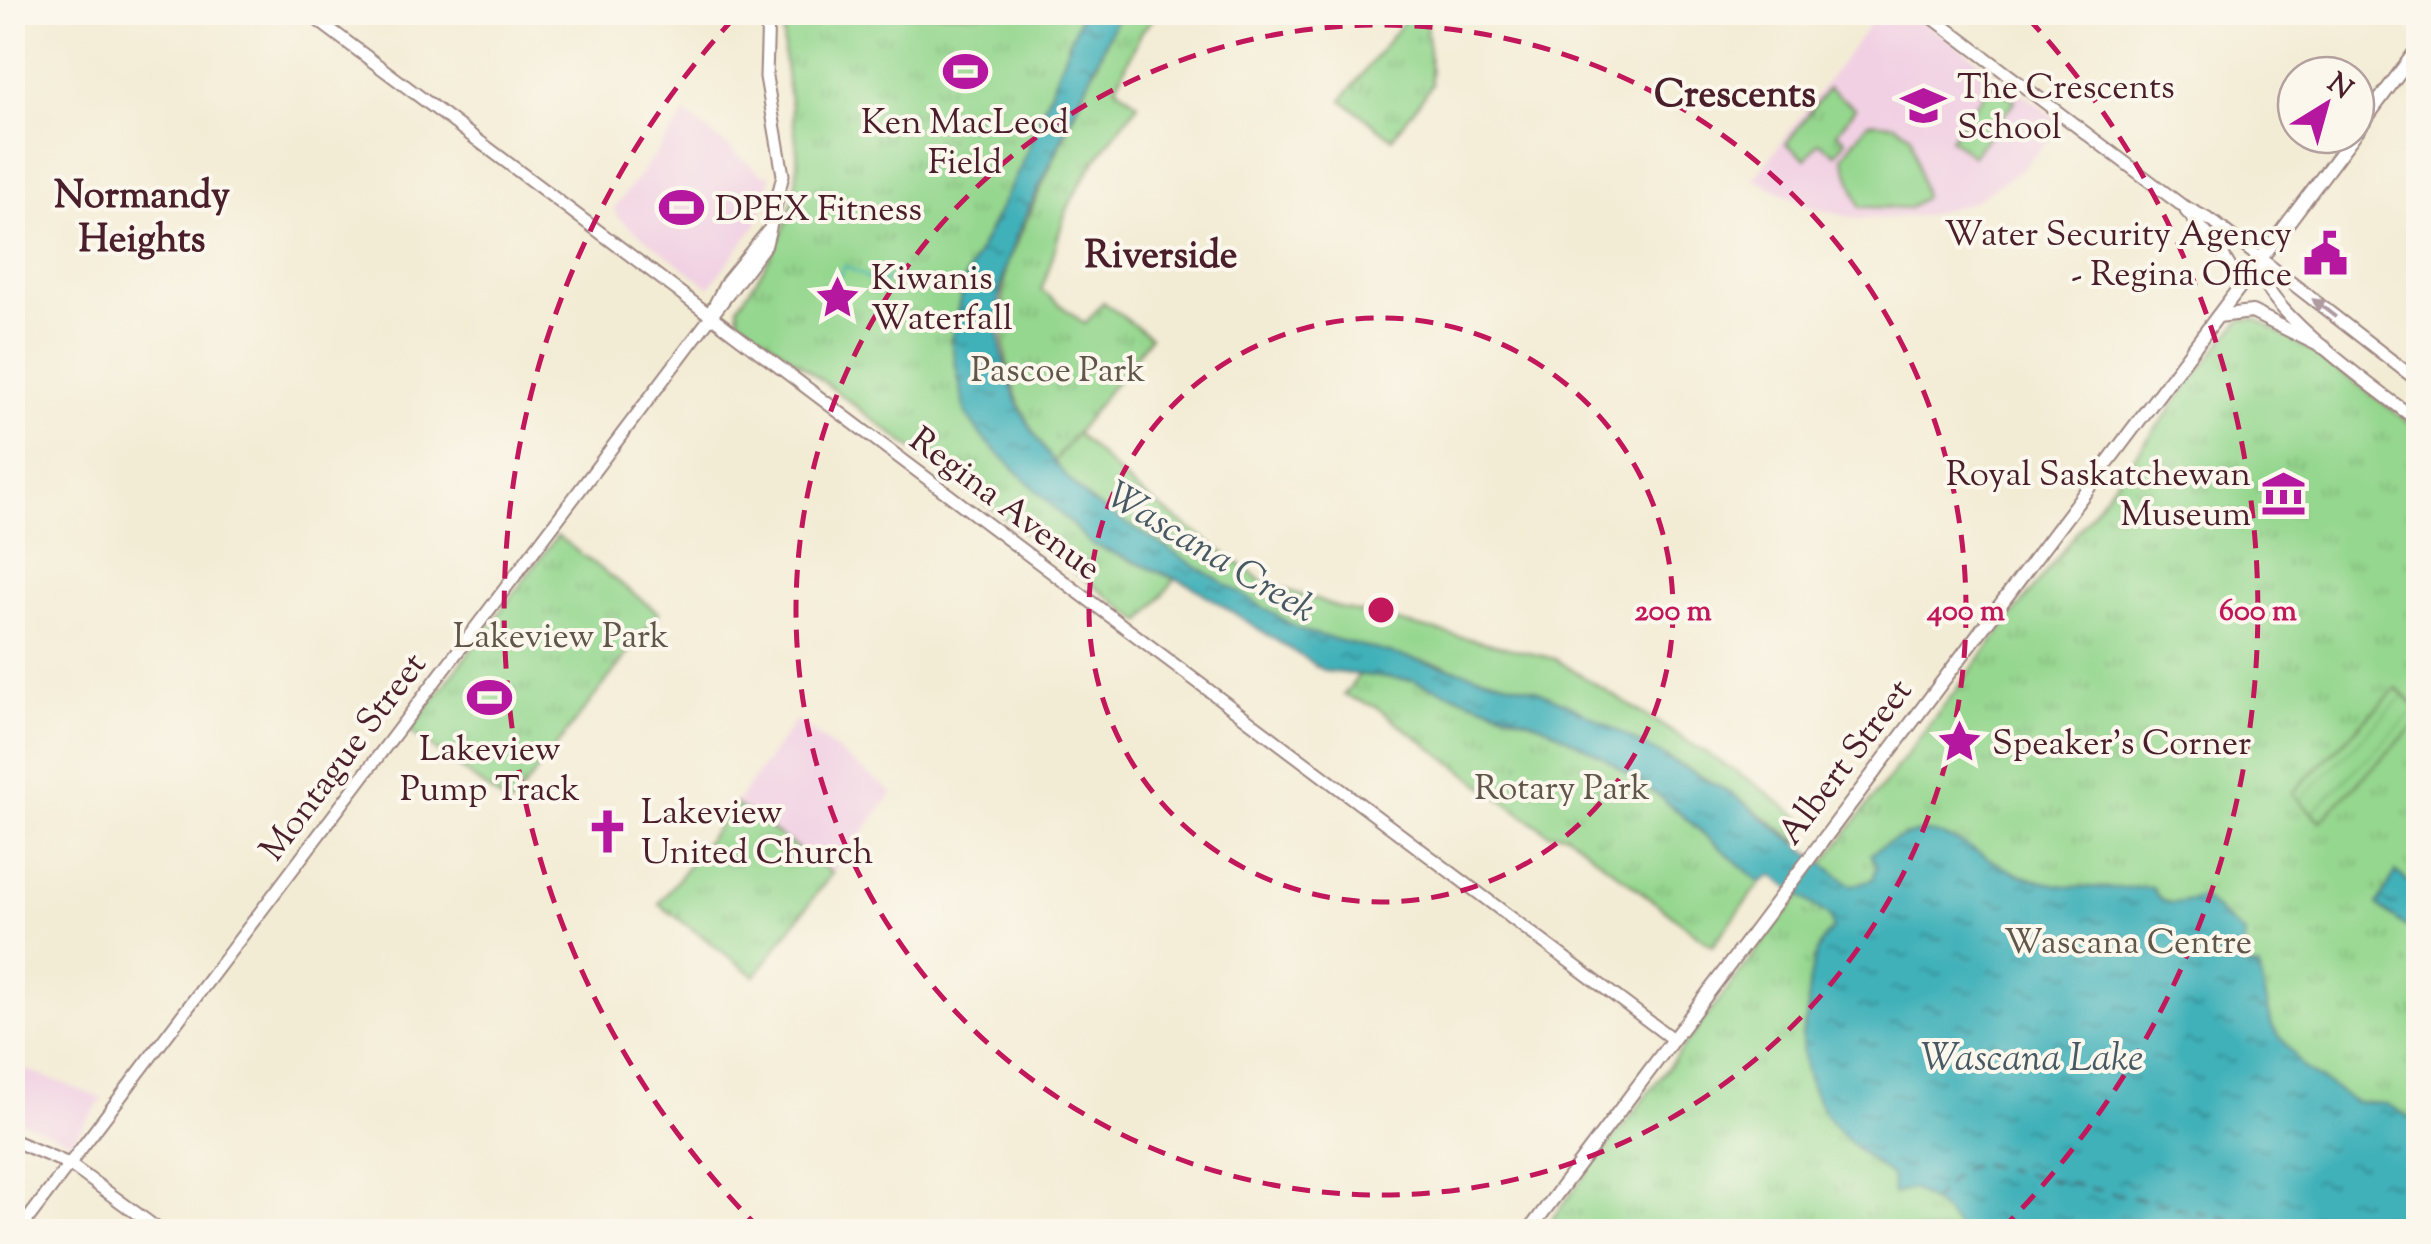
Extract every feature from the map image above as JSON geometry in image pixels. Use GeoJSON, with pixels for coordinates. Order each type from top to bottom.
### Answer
{"type":"FeatureCollection","features":[{"type":"Feature","properties":{"kind":"main road","name":"Albert Street"},"geometry":{"type":"LineString","coordinates":[[2376,105],[2418,48]]}},
{"type":"Feature","properties":{"kind":"main road","name":"Albert Street"},"geometry":{"type":"LineString","coordinates":[[1528,1232],[2339,155]]}},
{"type":"Feature","properties":{"kind":"main road"},"geometry":{"type":"LineString","coordinates":[[2218,316],[2252,312],[2325,348]]}},
{"type":"Feature","properties":{"kind":"street","name":"Regina Avenue"},"geometry":{"type":"LineString","coordinates":[[306,12],[1671,1038]]}},
{"type":"Feature","properties":{"kind":"street","name":"Montague Street"},"geometry":{"type":"LineString","coordinates":[[18,1232],[766,244],[783,175],[766,77],[768,12]]}},
{"type":"Feature","properties":{"kind":"street"},"geometry":{"type":"LineString","coordinates":[[1925,12],[2180,204],[2212,221],[2418,381]]}},
{"type":"Feature","properties":{"kind":"street"},"geometry":{"type":"LineString","coordinates":[[2180,204],[2217,244],[2241,286]]}},
{"type":"Feature","properties":{"kind":"street"},"geometry":{"type":"LineString","coordinates":[[2261,259],[2264,283],[2325,348],[2418,421]]}},
{"type":"Feature","properties":{"kind":"street"},"geometry":{"type":"LineString","coordinates":[[12,1140],[69,1164],[162,1232]]}},
{"type":"Feature","properties":{"kind":"shaded area","name":"The Crescents School"},"geometry":{"type":"Polygon","coordinates":[[[1878,13],[1913,13],[2064,124],[2021,169],[1974,201],[1922,216],[1859,219],[1810,207],[1754,179],[1878,13]]]}},
{"type":"Feature","properties":{"kind":"shaded area"},"geometry":{"type":"Polygon","coordinates":[[[686,114],[763,175],[770,174],[766,200],[756,225],[709,287],[617,217],[614,209],[686,114]]]}},
{"type":"Feature","properties":{"kind":"shaded area"},"geometry":{"type":"Polygon","coordinates":[[[796,720],[893,793],[832,873],[735,804],[796,720]]]}},
{"type":"Feature","properties":{"kind":"shaded area"},"geometry":{"type":"Polygon","coordinates":[[[12,1064],[103,1099],[71,1141],[13,1118],[12,1064]]]}},
{"type":"Feature","properties":{"kind":"green space"},"geometry":{"type":"Polygon","coordinates":[[[786,13],[1081,13],[1021,166],[964,281],[951,342],[966,414],[1091,544],[1175,579],[1142,622],[739,318],[738,306],[773,252],[794,193],[797,150],[785,65],[786,13]]]}},
{"type":"Feature","properties":{"kind":"green space","name":"Pascoe Park"},"geometry":{"type":"Polygon","coordinates":[[[1119,13],[1158,13],[1142,31],[1116,86],[1138,104],[1072,200],[1041,290],[1085,324],[1103,302],[1150,337],[1053,463],[1025,416],[1008,369],[1003,318],[1007,264],[1119,13]]]}},
{"type":"Feature","properties":{"kind":"green space"},"geometry":{"type":"Polygon","coordinates":[[[1410,13],[1425,13],[1432,85],[1392,138],[1342,100],[1410,13]]]}},
{"type":"Feature","properties":{"kind":"green space"},"geometry":{"type":"Polygon","coordinates":[[[1992,83],[2015,100],[1973,156],[1950,139],[1992,83]]]}},
{"type":"Feature","properties":{"kind":"green space"},"geometry":{"type":"Polygon","coordinates":[[[1828,88],[1855,108],[1837,133],[1846,140],[1836,154],[1819,142],[1806,159],[1786,144],[1828,88]]]}},
{"type":"Feature","properties":{"kind":"green space"},"geometry":{"type":"Polygon","coordinates":[[[1868,122],[1895,124],[1911,135],[1924,196],[1910,208],[1860,207],[1843,157],[1868,122]]]}},
{"type":"Feature","properties":{"kind":"green space","name":"Wascana Centre"},"geometry":{"type":"Polygon","coordinates":[[[2256,319],[2316,354],[2418,429],[2418,1231],[1542,1232],[2222,342],[2241,320],[2256,319]]]}},
{"type":"Feature","properties":{"kind":"green space"},"geometry":{"type":"Polygon","coordinates":[[[1076,433],[1134,488],[1265,583],[1343,609],[1555,659],[1754,783],[1803,820],[1805,831],[1799,842],[1734,795],[1668,758],[1443,665],[1333,642],[1302,631],[1090,501],[1053,463],[1076,433]]]}},
{"type":"Feature","properties":{"kind":"green space","name":"Lakeview Park"},"geometry":{"type":"Polygon","coordinates":[[[557,536],[659,613],[510,806],[410,731],[557,536]]]}},
{"type":"Feature","properties":{"kind":"green space","name":"Rotary Park"},"geometry":{"type":"Polygon","coordinates":[[[1360,674],[1412,680],[1543,725],[1603,757],[1662,798],[1761,883],[1712,946],[1566,834],[1548,833],[1376,707],[1344,695],[1360,674]]]}},
{"type":"Feature","properties":{"kind":"green space"},"geometry":{"type":"Polygon","coordinates":[[[2397,688],[2418,709],[2418,722],[2320,821],[2292,793],[2397,688]]]}},
{"type":"Feature","properties":{"kind":"green space"},"geometry":{"type":"Polygon","coordinates":[[[735,804],[832,873],[755,976],[659,904],[735,804]]]}},
{"type":"Feature","properties":{"kind":"water","name":"Wascana Lake"},"geometry":{"type":"Polygon","coordinates":[[[1081,13],[1119,13],[1022,223],[1007,263],[999,330],[1004,362],[1028,423],[1046,451],[1090,501],[1302,631],[1534,689],[1576,708],[1734,795],[1852,886],[1873,879],[1877,867],[1871,854],[1895,839],[1917,833],[1937,834],[1956,841],[2036,880],[2079,887],[2153,888],[2162,900],[2173,903],[2201,897],[2245,935],[2241,965],[2259,968],[2272,1026],[2304,1068],[2355,1102],[2386,1104],[2418,1122],[2418,1231],[1961,1231],[1940,1208],[1912,1189],[1893,1194],[1891,1176],[1841,1133],[1817,1101],[1809,1082],[1802,1034],[1813,966],[1833,929],[1830,917],[1772,875],[1761,883],[1662,798],[1603,757],[1543,725],[1412,680],[1324,671],[1189,584],[1091,544],[981,436],[966,414],[951,341],[964,281],[1021,166],[1081,13]]]}},
{"type":"Feature","properties":{"kind":"water"},"geometry":{"type":"Polygon","coordinates":[[[2396,872],[2418,889],[2418,911],[2407,927],[2377,905],[2396,872]]]}},
{"type":"Feature","properties":{"kind":"waterway"},"geometry":{"type":"LineString","coordinates":[[837,281],[845,266],[878,284],[902,273]]}},
{"type":"Feature","properties":{"kind":"waterway"},"geometry":{"type":"LineString","coordinates":[[1096,364],[1100,367]]}},
{"type":"Feature","properties":{"kind":"ferry route"},"geometry":{"type":"LineString","coordinates":[[1932,1202],[1958,1171],[1977,1163],[2288,1232]]}},
{"type":"Feature","properties":{"kind":"place","name":"Ken MacLeod Field"},"geometry":{"type":"Point","coordinates":[965,71]}},
{"type":"Feature","properties":{"kind":"place","name":"The Crescents School"},"geometry":{"type":"Point","coordinates":[1924,106]}},
{"type":"Feature","properties":{"kind":"place","name":"DPEX Fitness"},"geometry":{"type":"Point","coordinates":[682,208]}},
{"type":"Feature","properties":{"kind":"place","name":"Water Security Agency - Regina Office"},"geometry":{"type":"Point","coordinates":[2325,253]}},
{"type":"Feature","properties":{"kind":"place","name":"Kiwanis Waterfall"},"geometry":{"type":"Point","coordinates":[838,297]}},
{"type":"Feature","properties":{"kind":"place","name":"Royal Saskatchewan Museum"},"geometry":{"type":"Point","coordinates":[2284,493]}},
{"type":"Feature","properties":{"kind":"place","name":"Lakeview Pump Track"},"geometry":{"type":"Point","coordinates":[490,698]}},
{"type":"Feature","properties":{"kind":"place","name":"Speaker's Corner"},"geometry":{"type":"Point","coordinates":[1959,742]}},
{"type":"Feature","properties":{"kind":"place","name":"Lakeview United Church"},"geometry":{"type":"Point","coordinates":[608,831]}},
{"type":"Feature","properties":{"kind":"district","name":"Crescents"},"geometry":{"type":"Point","coordinates":[1735,93]}},
{"type":"Feature","properties":{"kind":"district","name":"Normandy Heights"},"geometry":{"type":"Point","coordinates":[142,216]}},
{"type":"Feature","properties":{"kind":"district","name":"Riverside"},"geometry":{"type":"Point","coordinates":[1161,254]}},
{"type":"Feature","properties":{"kind":"water label","name":"Wascana Creek"},"geometry":{"type":"Point","coordinates":[1212,551]}}]}
